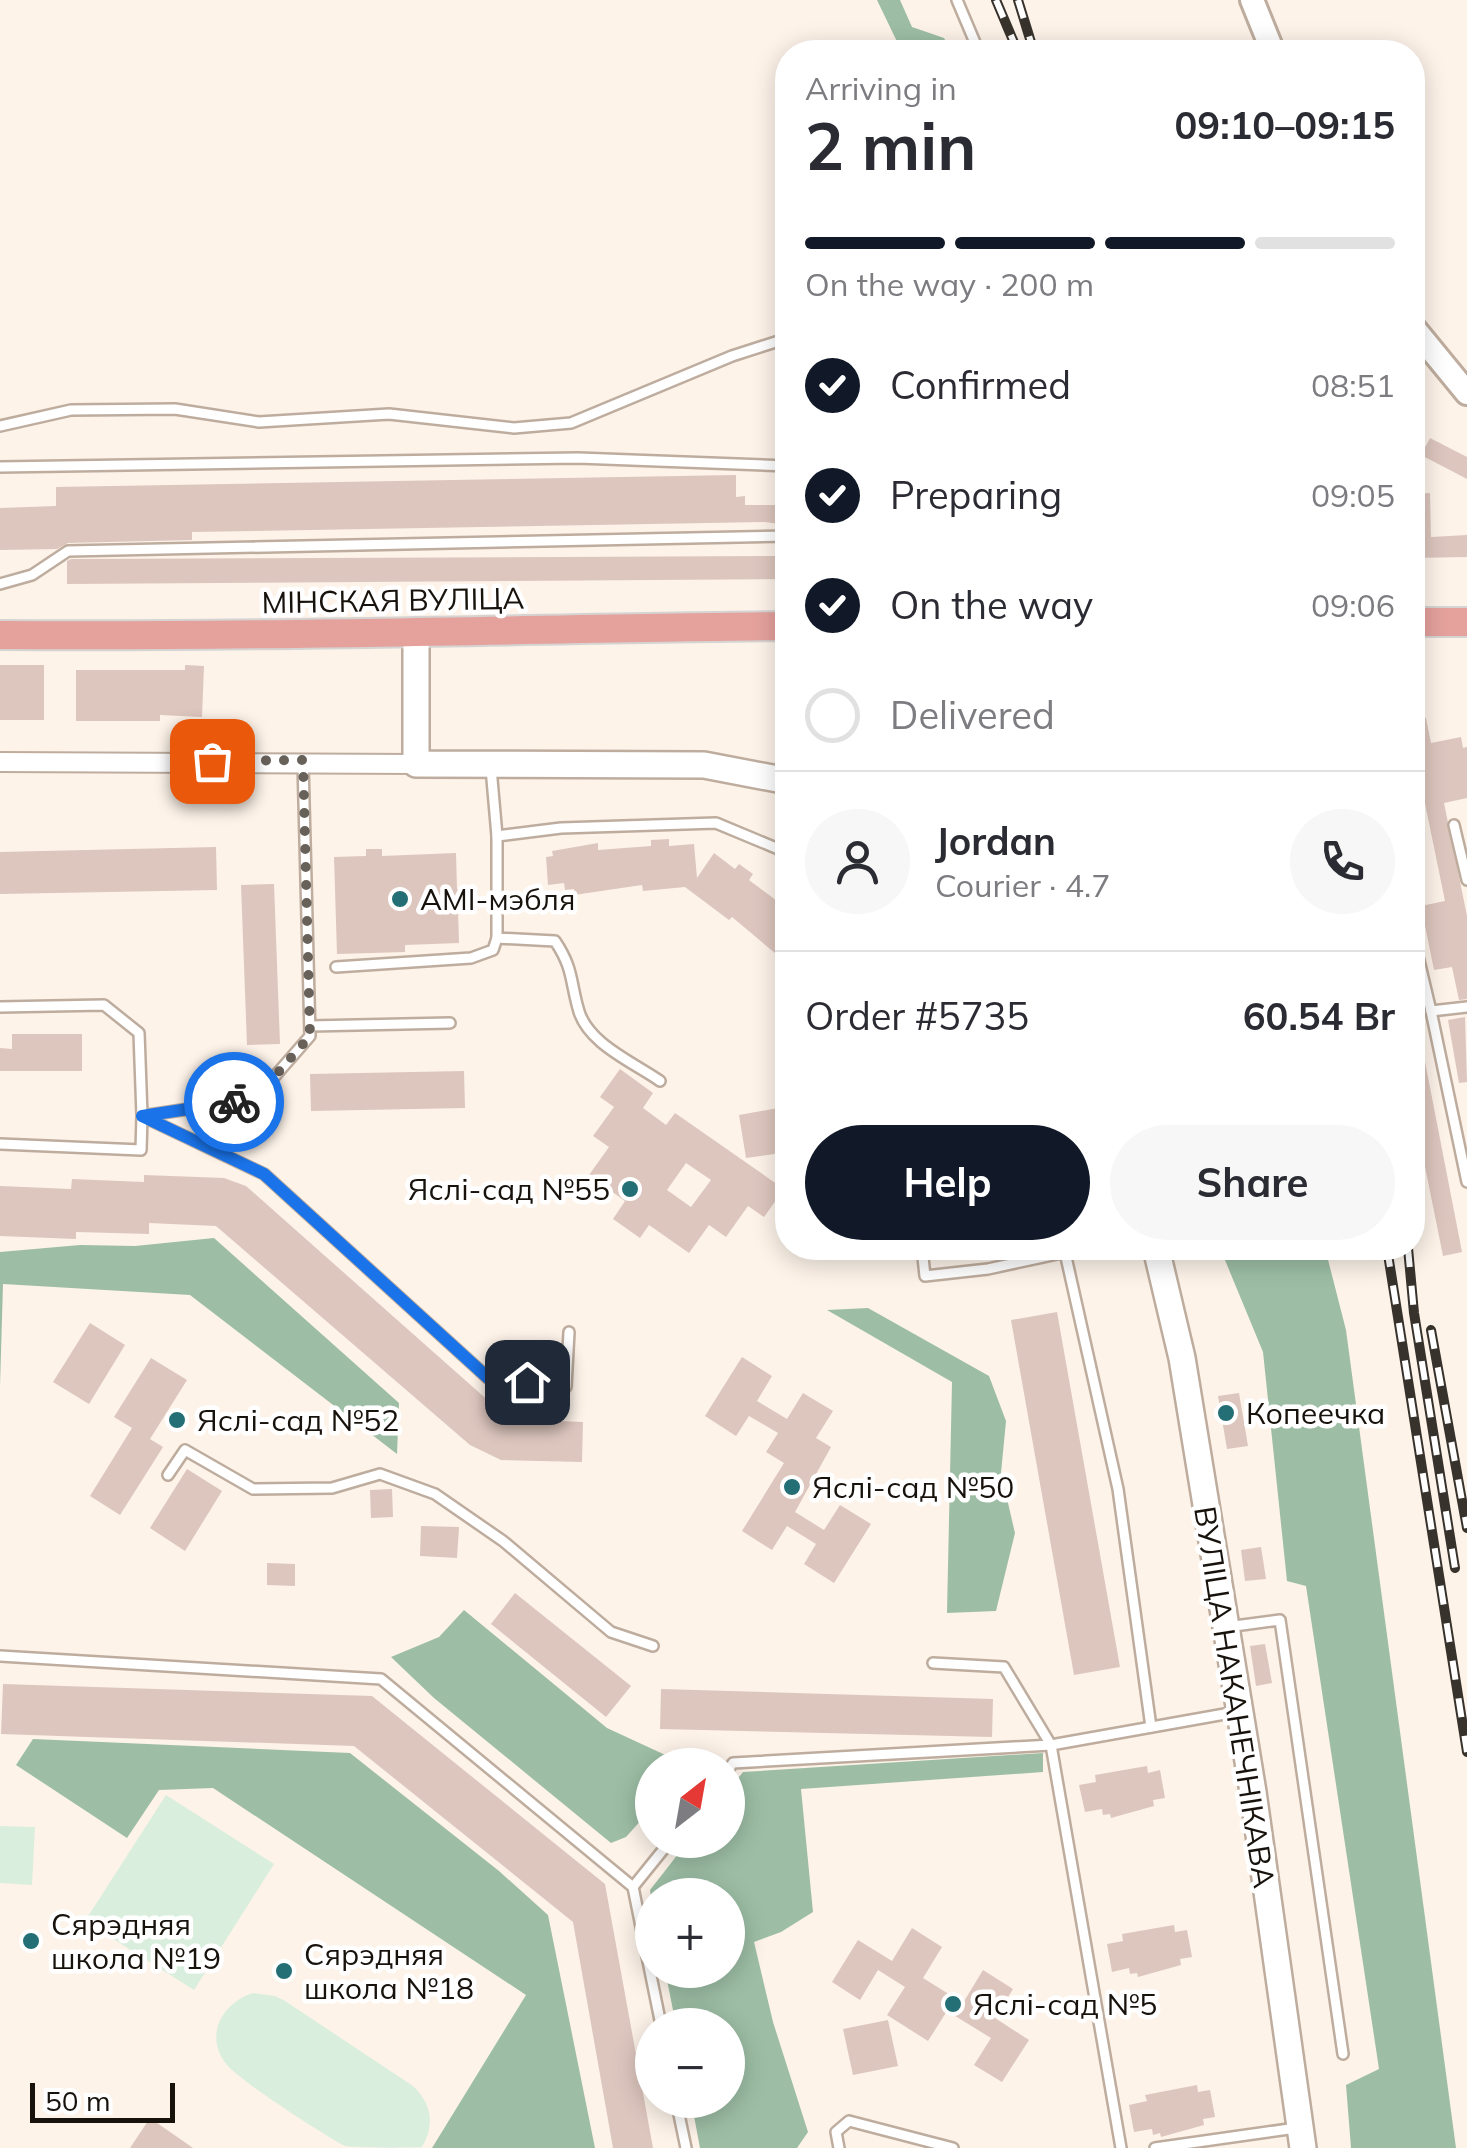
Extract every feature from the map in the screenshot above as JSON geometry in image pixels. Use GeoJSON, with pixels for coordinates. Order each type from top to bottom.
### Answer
{"type":"FeatureCollection","features":[{"type":"Feature","properties":{"kind":"main road"},"geometry":{"type":"LineString","coordinates":[[1425,622],[1467,622]]}},
{"type":"Feature","properties":{"kind":"main road","name":"МІНСКАЯ ВУЛІЦА"},"geometry":{"type":"LineString","coordinates":[[0,635],[416,635],[556,628],[775,626]]}},
{"type":"Feature","properties":{"kind":"main road"},"geometry":{"type":"LineString","coordinates":[[416,635],[416,764],[704,765],[775,778]]}},
{"type":"Feature","properties":{"kind":"main road","name":"ВУЛІЦА НАКАНЕЧНІКАВА"},"geometry":{"type":"LineString","coordinates":[[1159,1260],[1179,1340],[1302,2138]]}},
{"type":"Feature","properties":{"kind":"street"},"geometry":{"type":"LineString","coordinates":[[1252,0],[1268,40]]}},
{"type":"Feature","properties":{"kind":"street"},"geometry":{"type":"LineString","coordinates":[[1425,342],[1467,392]]}},
{"type":"Feature","properties":{"kind":"street"},"geometry":{"type":"LineString","coordinates":[[0,762],[303,760],[416,764]]}},
{"type":"Feature","properties":{"kind":"lane"},"geometry":{"type":"LineString","coordinates":[[957,0],[974,40]]}},
{"type":"Feature","properties":{"kind":"lane"},"geometry":{"type":"LineString","coordinates":[[0,426],[72,410],[175,409],[259,422],[389,414],[514,428],[572,423],[732,356],[775,342]]}},
{"type":"Feature","properties":{"kind":"lane"},"geometry":{"type":"LineString","coordinates":[[0,467],[578,458],[775,466]]}},
{"type":"Feature","properties":{"kind":"lane"},"geometry":{"type":"LineString","coordinates":[[0,584],[32,575],[68,551],[775,536]]}},
{"type":"Feature","properties":{"kind":"lane"},"geometry":{"type":"LineString","coordinates":[[142,1116],[255,1099],[310,1036],[303,760]]}},
{"type":"Feature","properties":{"kind":"lane"},"geometry":{"type":"LineString","coordinates":[[336,967],[471,958],[493,950],[497,836],[491,765]]}},
{"type":"Feature","properties":{"kind":"lane"},"geometry":{"type":"LineString","coordinates":[[497,836],[561,828],[716,823],[775,848]]}},
{"type":"Feature","properties":{"kind":"lane"},"geometry":{"type":"LineString","coordinates":[[1454,824],[1467,880]]}},
{"type":"Feature","properties":{"kind":"lane"},"geometry":{"type":"LineString","coordinates":[[496,938],[555,942],[571,964],[578,1012],[591,1034],[660,1081]]}},
{"type":"Feature","properties":{"kind":"lane"},"geometry":{"type":"LineString","coordinates":[[1425,985],[1467,1182]]}},
{"type":"Feature","properties":{"kind":"lane"},"geometry":{"type":"LineString","coordinates":[[0,1007],[104,1005],[139,1033],[142,1150],[0,1144]]}},
{"type":"Feature","properties":{"kind":"lane"},"geometry":{"type":"LineString","coordinates":[[1431,1011],[1467,1007]]}},
{"type":"Feature","properties":{"kind":"lane"},"geometry":{"type":"LineString","coordinates":[[310,1026],[450,1023]]}},
{"type":"Feature","properties":{"kind":"lane"},"geometry":{"type":"LineString","coordinates":[[142,1116],[264,1174],[488,1378],[566,1387],[569,1332]]}},
{"type":"Feature","properties":{"kind":"lane"},"geometry":{"type":"LineString","coordinates":[[923,1260],[925,1276],[988,1269],[1024,1260]]}},
{"type":"Feature","properties":{"kind":"lane"},"geometry":{"type":"LineString","coordinates":[[1067,1260],[1118,1489],[1151,1727]]}},
{"type":"Feature","properties":{"kind":"lane"},"geometry":{"type":"LineString","coordinates":[[168,1475],[185,1450],[253,1489],[332,1488],[380,1474],[435,1494],[503,1541],[611,1632],[652,1646]]}},
{"type":"Feature","properties":{"kind":"lane"},"geometry":{"type":"LineString","coordinates":[[1224,1628],[1280,1620],[1343,2054]]}},
{"type":"Feature","properties":{"kind":"lane"},"geometry":{"type":"LineString","coordinates":[[0,1656],[381,1678],[632,1888],[657,2008]]}},
{"type":"Feature","properties":{"kind":"lane"},"geometry":{"type":"LineString","coordinates":[[933,1663],[1004,1667],[1051,1745],[1121,2148]]}},
{"type":"Feature","properties":{"kind":"lane"},"geometry":{"type":"LineString","coordinates":[[745,1763],[1051,1745],[1239,1711]]}},
{"type":"Feature","properties":{"kind":"lane"},"geometry":{"type":"LineString","coordinates":[[632,1888],[656,1858]]}},
{"type":"Feature","properties":{"kind":"lane"},"geometry":{"type":"LineString","coordinates":[[680,2118],[686,2148]]}},
{"type":"Feature","properties":{"kind":"lane"},"geometry":{"type":"LineString","coordinates":[[838,2148],[836,2132],[848,2121],[953,2148]]}},
{"type":"Feature","properties":{"kind":"lane"},"geometry":{"type":"LineString","coordinates":[[1155,2148],[1302,2138]]}},
{"type":"Feature","properties":{"kind":"green space"},"geometry":{"type":"Polygon","coordinates":[[[877,0],[900,0],[912,27],[945,40],[896,40],[877,0]]]}},
{"type":"Feature","properties":{"kind":"green space"},"geometry":{"type":"Polygon","coordinates":[[[214,1238],[399,1403],[397,1454],[190,1295],[3,1284],[0,1386],[0,1252],[214,1238]]]}},
{"type":"Feature","properties":{"kind":"green space"},"geometry":{"type":"Polygon","coordinates":[[[1225,1260],[1328,1260],[1346,1330],[1456,2148],[1351,2148],[1346,2085],[1379,2069],[1306,1586],[1287,1581],[1263,1352],[1225,1260]]]}},
{"type":"Feature","properties":{"kind":"green space"},"geometry":{"type":"Polygon","coordinates":[[[868,1308],[989,1376],[1006,1421],[1001,1473],[1015,1533],[996,1611],[947,1613],[952,1382],[827,1310],[868,1308]]]}},
{"type":"Feature","properties":{"kind":"green space"},"geometry":{"type":"Polygon","coordinates":[[[464,1610],[607,1728],[650,1748],[635,1748],[635,1827],[626,1837],[611,1843],[434,1698],[391,1657],[439,1637],[464,1610]]]}},
{"type":"Feature","properties":{"kind":"green space"},"geometry":{"type":"Polygon","coordinates":[[[33,1739],[350,1753],[499,1871],[548,1915],[595,2148],[432,2148],[526,1995],[213,1788],[159,1790],[127,1838],[16,1765],[33,1739]]]}},
{"type":"Feature","properties":{"kind":"green space"},"geometry":{"type":"Polygon","coordinates":[[[1043,1753],[1043,1772],[801,1789],[813,1912],[781,1932],[754,1942],[773,2022],[808,2132],[797,2148],[700,2148],[694,2118],[745,2118],[745,2008],[673,2008],[669,1988],[745,1988],[745,1878],[659,1878],[675,1858],[745,1858],[745,1772],[1043,1753]]]}},
{"type":"Feature","properties":{"kind":"green space"},"geometry":{"type":"Polygon","coordinates":[[[166,1795],[274,1864],[194,1990],[85,1921],[166,1795]]]}},
{"type":"Feature","properties":{"kind":"green space"},"geometry":{"type":"Polygon","coordinates":[[[0,1826],[35,1827],[32,1885],[0,1883],[0,1826]]]}},
{"type":"Feature","properties":{"kind":"green space"},"geometry":{"type":"Polygon","coordinates":[[[253,1993],[285,2001],[413,2086],[430,2115],[422,2147],[345,2146],[236,2074],[221,2055],[216,2033],[224,2013],[253,1993]]]}},
{"type":"Feature","properties":{"kind":"building"},"geometry":{"type":"Polygon","coordinates":[[[1430,438],[1467,457],[1467,479],[1425,457],[1430,438]]]}},
{"type":"Feature","properties":{"kind":"building"},"geometry":{"type":"Polygon","coordinates":[[[736,475],[736,497],[745,496],[745,505],[775,505],[775,523],[192,532],[192,540],[68,543],[57,549],[0,550],[0,508],[56,506],[56,487],[736,475]]]}},
{"type":"Feature","properties":{"kind":"building"},"geometry":{"type":"Polygon","coordinates":[[[1425,493],[1430,493],[1431,537],[1467,535],[1467,557],[1425,558],[1425,493]]]}},
{"type":"Feature","properties":{"kind":"building"},"geometry":{"type":"Polygon","coordinates":[[[775,556],[775,579],[67,584],[67,561],[775,556]]]}},
{"type":"Feature","properties":{"kind":"building"},"geometry":{"type":"Polygon","coordinates":[[[0,665],[44,665],[44,720],[0,720],[0,665]]]}},
{"type":"Feature","properties":{"kind":"building"},"geometry":{"type":"Polygon","coordinates":[[[185,665],[204,666],[202,717],[160,715],[160,721],[76,721],[76,670],[185,670],[185,665]]]}},
{"type":"Feature","properties":{"kind":"building"},"geometry":{"type":"Polygon","coordinates":[[[1425,718],[1431,743],[1461,737],[1463,748],[1467,747],[1467,798],[1444,803],[1467,916],[1467,999],[1459,1000],[1452,967],[1434,970],[1425,926],[1425,905],[1445,901],[1425,803],[1425,718]]]}},
{"type":"Feature","properties":{"kind":"building"},"geometry":{"type":"Polygon","coordinates":[[[669,839],[669,846],[694,844],[697,878],[714,853],[735,869],[739,864],[753,874],[749,880],[775,899],[775,953],[732,917],[729,920],[685,887],[643,891],[642,885],[574,895],[574,889],[565,890],[564,883],[548,885],[546,857],[553,856],[552,851],[598,843],[598,850],[651,846],[651,840],[669,839]]]}},
{"type":"Feature","properties":{"kind":"building"},"geometry":{"type":"Polygon","coordinates":[[[216,847],[217,890],[0,894],[0,852],[216,847]]]}},
{"type":"Feature","properties":{"kind":"building","name":"AMI-мэбля"},"geometry":{"type":"Polygon","coordinates":[[[366,849],[382,849],[382,856],[456,853],[457,889],[465,889],[465,909],[458,909],[459,943],[405,945],[405,952],[337,954],[334,857],[366,856],[366,849]]]}},
{"type":"Feature","properties":{"kind":"building"},"geometry":{"type":"Polygon","coordinates":[[[274,884],[280,1044],[247,1045],[241,885],[274,884]]]}},
{"type":"Feature","properties":{"kind":"building"},"geometry":{"type":"Polygon","coordinates":[[[1465,1017],[1467,1082],[1459,1083],[1448,1020],[1465,1017]]]}},
{"type":"Feature","properties":{"kind":"building"},"geometry":{"type":"Polygon","coordinates":[[[12,1034],[82,1034],[82,1071],[0,1071],[0,1048],[12,1049],[12,1034]]]}},
{"type":"Feature","properties":{"kind":"building"},"geometry":{"type":"Polygon","coordinates":[[[1425,1062],[1462,1252],[1443,1256],[1425,1167],[1425,1062]]]}},
{"type":"Feature","properties":{"kind":"building"},"geometry":{"type":"Polygon","coordinates":[[[620,1069],[653,1093],[643,1108],[666,1125],[675,1113],[775,1183],[775,1202],[764,1217],[748,1206],[726,1237],[709,1225],[689,1253],[649,1225],[640,1238],[613,1219],[625,1201],[589,1175],[609,1147],[593,1136],[614,1107],[600,1097],[620,1069]],[[686,1163],[667,1190],[691,1207],[711,1180],[686,1163]]]}},
{"type":"Feature","properties":{"kind":"building"},"geometry":{"type":"Polygon","coordinates":[[[464,1071],[465,1108],[311,1111],[310,1074],[464,1071]]]}},
{"type":"Feature","properties":{"kind":"building"},"geometry":{"type":"Polygon","coordinates":[[[775,1109],[775,1154],[746,1158],[739,1115],[775,1109]]]}},
{"type":"Feature","properties":{"kind":"building"},"geometry":{"type":"Polygon","coordinates":[[[144,1175],[224,1178],[246,1186],[509,1419],[583,1422],[582,1462],[501,1460],[470,1445],[216,1226],[149,1223],[149,1234],[76,1232],[76,1239],[0,1236],[0,1186],[71,1189],[72,1179],[144,1182],[144,1175]]]}},
{"type":"Feature","properties":{"kind":"building"},"geometry":{"type":"Polygon","coordinates":[[[1057,1312],[1120,1667],[1074,1675],[1011,1320],[1057,1312]]]}},
{"type":"Feature","properties":{"kind":"building"},"geometry":{"type":"Polygon","coordinates":[[[90,1323],[125,1345],[89,1404],[53,1382],[90,1323]]]}},
{"type":"Feature","properties":{"kind":"building"},"geometry":{"type":"Polygon","coordinates":[[[742,1357],[772,1376],[757,1401],[787,1419],[803,1393],[833,1411],[816,1438],[831,1447],[795,1512],[824,1530],[840,1505],[871,1524],[834,1583],[804,1564],[816,1544],[787,1526],[772,1550],[742,1531],[784,1463],[766,1452],[778,1433],[749,1416],[736,1436],[705,1416],[742,1357]]]}},
{"type":"Feature","properties":{"kind":"building"},"geometry":{"type":"Polygon","coordinates":[[[151,1358],[187,1380],[150,1439],[163,1447],[120,1515],[90,1496],[132,1428],[114,1417],[151,1358]]]}},
{"type":"Feature","properties":{"kind":"building"},"geometry":{"type":"Polygon","coordinates":[[[1239,1393],[1248,1446],[1227,1449],[1218,1396],[1239,1393]]]}},
{"type":"Feature","properties":{"kind":"building"},"geometry":{"type":"Polygon","coordinates":[[[187,1469],[222,1491],[185,1551],[150,1528],[187,1469]]]}},
{"type":"Feature","properties":{"kind":"building"},"geometry":{"type":"Polygon","coordinates":[[[392,1489],[393,1517],[371,1518],[370,1490],[392,1489]]]}},
{"type":"Feature","properties":{"kind":"building"},"geometry":{"type":"Polygon","coordinates":[[[421,1526],[459,1527],[457,1558],[420,1556],[421,1526]]]}},
{"type":"Feature","properties":{"kind":"building"},"geometry":{"type":"Polygon","coordinates":[[[1261,1547],[1266,1579],[1245,1581],[1241,1550],[1261,1547]]]}},
{"type":"Feature","properties":{"kind":"building"},"geometry":{"type":"Polygon","coordinates":[[[267,1563],[295,1564],[295,1586],[267,1585],[267,1563]]]}},
{"type":"Feature","properties":{"kind":"building"},"geometry":{"type":"Polygon","coordinates":[[[515,1593],[631,1686],[606,1717],[491,1624],[515,1593]]]}},
{"type":"Feature","properties":{"kind":"building"},"geometry":{"type":"Polygon","coordinates":[[[1265,1644],[1272,1683],[1256,1686],[1250,1646],[1265,1644]]]}},
{"type":"Feature","properties":{"kind":"building"},"geometry":{"type":"Polygon","coordinates":[[[3,1684],[372,1696],[605,1884],[635,2049],[635,2118],[648,2118],[653,2148],[613,2148],[573,1922],[354,1746],[1,1734],[3,1684]]]}},
{"type":"Feature","properties":{"kind":"building"},"geometry":{"type":"Polygon","coordinates":[[[661,1689],[993,1699],[992,1737],[660,1729],[661,1689]]]}},
{"type":"Feature","properties":{"kind":"building"},"geometry":{"type":"Polygon","coordinates":[[[1147,1766],[1148,1773],[1160,1770],[1165,1798],[1153,1800],[1154,1806],[1111,1818],[1110,1814],[1103,1815],[1102,1809],[1085,1812],[1079,1785],[1096,1782],[1095,1775],[1147,1766]]]}},
{"type":"Feature","properties":{"kind":"building"},"geometry":{"type":"Polygon","coordinates":[[[1174,1925],[1175,1932],[1187,1930],[1192,1957],[1180,1959],[1181,1965],[1138,1977],[1137,1973],[1130,1974],[1129,1968],[1112,1972],[1107,1944],[1123,1941],[1122,1934],[1174,1925]]]}},
{"type":"Feature","properties":{"kind":"building","name":"Яслі-сад №5"},"geometry":{"type":"Polygon","coordinates":[[[912,1928],[942,1947],[923,1978],[963,2003],[983,1970],[1013,1989],[995,2018],[1029,2040],[1002,2082],[974,2065],[991,2038],[947,2011],[928,2041],[887,2015],[905,1987],[878,1970],[860,2000],[832,1982],[858,1940],[892,1961],[912,1928]]]}},
{"type":"Feature","properties":{"kind":"building"},"geometry":{"type":"Polygon","coordinates":[[[888,2020],[898,2066],[853,2075],[843,2029],[888,2020]]]}},
{"type":"Feature","properties":{"kind":"building"},"geometry":{"type":"Polygon","coordinates":[[[1197,2085],[1198,2092],[1210,2090],[1215,2117],[1203,2119],[1204,2125],[1161,2137],[1160,2133],[1153,2135],[1152,2129],[1134,2132],[1129,2105],[1147,2101],[1145,2095],[1197,2085]]]}},
{"type":"Feature","properties":{"kind":"building"},"geometry":{"type":"Polygon","coordinates":[[[150,2118],[193,2148],[130,2148],[150,2118]]]}},
{"type":"Feature","properties":{"kind":"railway"},"geometry":{"type":"LineString","coordinates":[[996,0],[1013,40]]}},
{"type":"Feature","properties":{"kind":"railway"},"geometry":{"type":"LineString","coordinates":[[1018,0],[1030,40]]}},
{"type":"Feature","properties":{"kind":"railway"},"geometry":{"type":"LineString","coordinates":[[1389,1260],[1467,1752]]}},
{"type":"Feature","properties":{"kind":"railway"},"geometry":{"type":"LineString","coordinates":[[1409,1260],[1455,1568]]}},
{"type":"Feature","properties":{"kind":"railway"},"geometry":{"type":"LineString","coordinates":[[1431,1330],[1467,1528]]}},
{"type":"Feature","properties":{"kind":"way so far"},"geometry":{"type":"LineString","coordinates":[[212,761],[303,760],[310,1036],[255,1099],[234,1102]]}},
{"type":"Feature","properties":{"kind":"place","name":"AMI-мэбля"},"geometry":{"type":"Point","coordinates":[400,899]}},
{"type":"Feature","properties":{"kind":"place","name":"Яслі-сад №55"},"geometry":{"type":"Point","coordinates":[630,1189]}},
{"type":"Feature","properties":{"kind":"place","name":"Копеечка"},"geometry":{"type":"Point","coordinates":[1226,1413]}},
{"type":"Feature","properties":{"kind":"place","name":"Яслі-сад №52"},"geometry":{"type":"Point","coordinates":[177,1420]}},
{"type":"Feature","properties":{"kind":"place","name":"Яслі-сад №50"},"geometry":{"type":"Point","coordinates":[792,1487]}},
{"type":"Feature","properties":{"kind":"place","name":"Сярэдняя школа №19"},"geometry":{"type":"Point","coordinates":[31,1941]}},
{"type":"Feature","properties":{"kind":"place","name":"Сярэдняя школа №18"},"geometry":{"type":"Point","coordinates":[284,1971]}},
{"type":"Feature","properties":{"kind":"place","name":"Яслі-сад №5"},"geometry":{"type":"Point","coordinates":[953,2004]}},
{"type":"Feature","properties":{"kind":"route"},"geometry":{"type":"LineString","coordinates":[[234,1102],[142,1116],[264,1174],[488,1378],[527,1382]]}}]}
